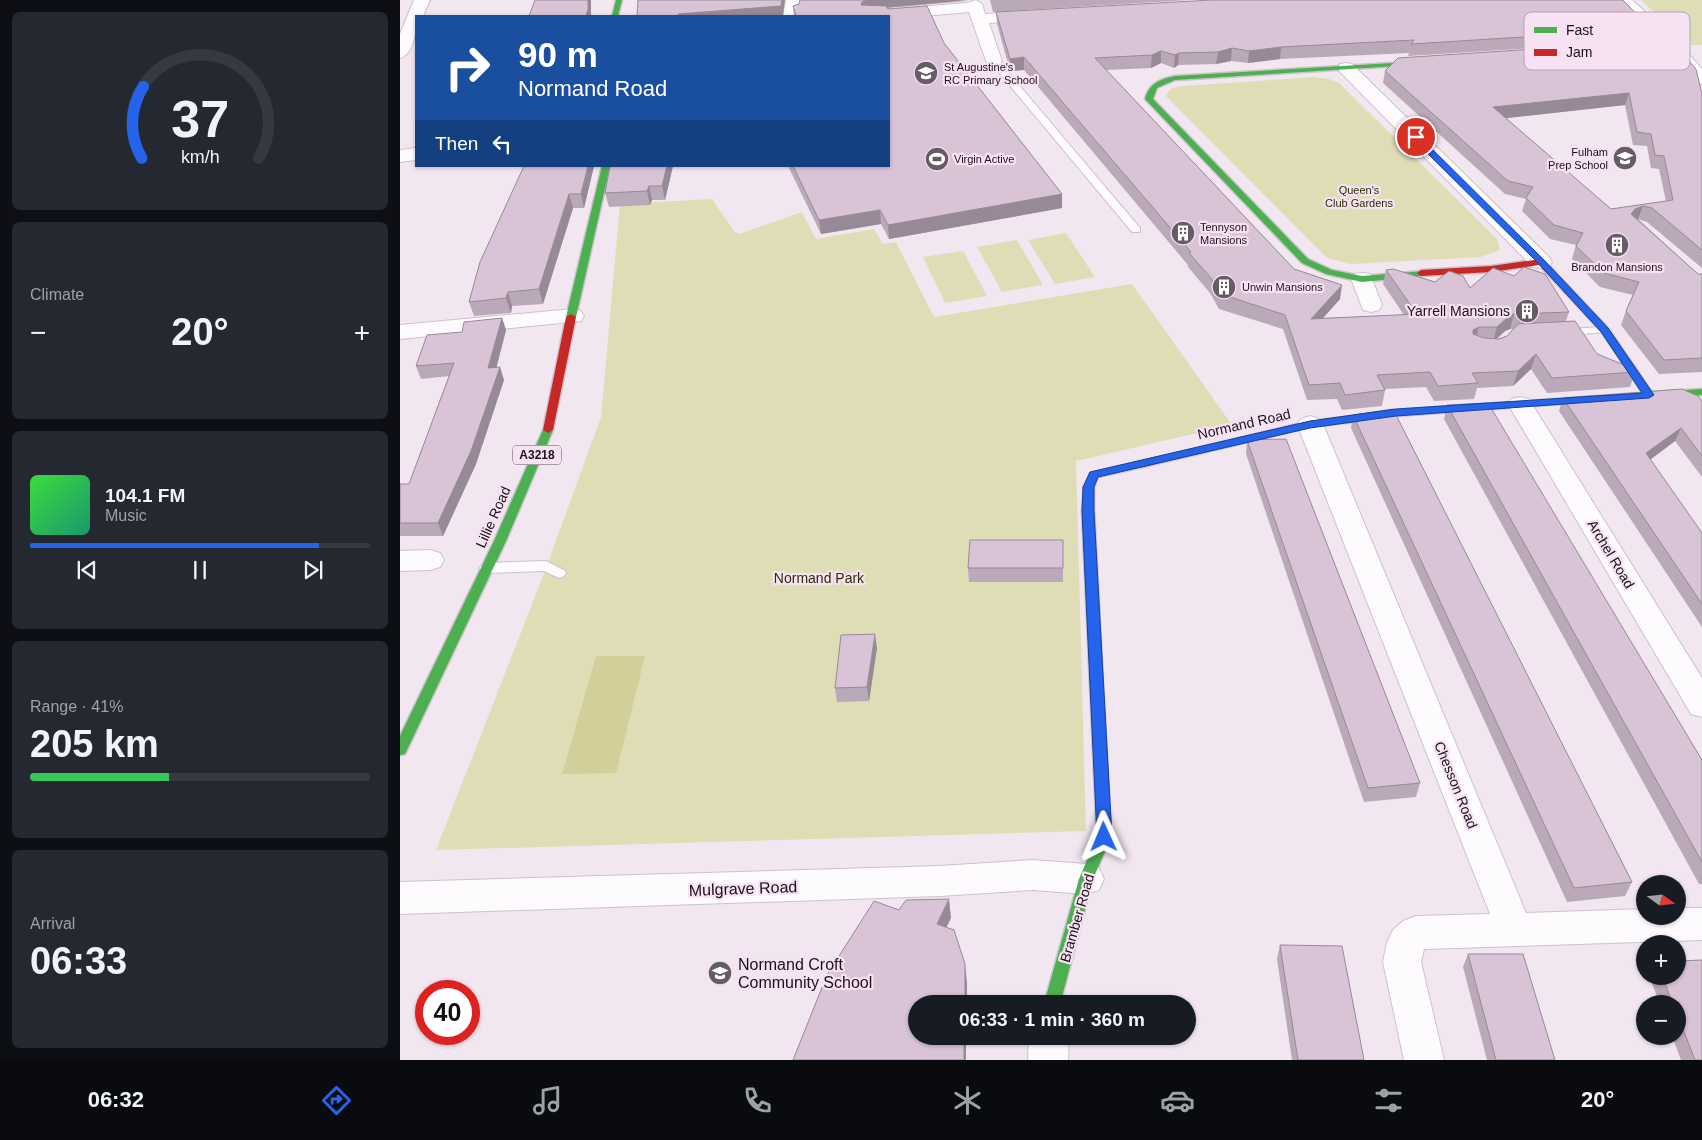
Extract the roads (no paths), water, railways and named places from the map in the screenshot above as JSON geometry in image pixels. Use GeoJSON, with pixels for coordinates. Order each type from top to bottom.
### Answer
{"type":"FeatureCollection","features":[{"type":"Feature","properties":{"kind":"street"},"geometry":{"type":"LineString","coordinates":[[416,15],[422,0]]}},
{"type":"Feature","properties":{"kind":"street"},"geometry":{"type":"LineString","coordinates":[[615,15],[619,0]]}},
{"type":"Feature","properties":{"kind":"street"},"geometry":{"type":"LineString","coordinates":[[791,15],[794,0]]}},
{"type":"Feature","properties":{"kind":"street"},"geometry":{"type":"LineString","coordinates":[[1624,0],[1637,12]]}},
{"type":"Feature","properties":{"kind":"street"},"geometry":{"type":"LineString","coordinates":[[976,9],[994,61]]}},
{"type":"Feature","properties":{"kind":"street"},"geometry":{"type":"LineString","coordinates":[[887,15],[976,9],[1045,15]]}},
{"type":"Feature","properties":{"kind":"street"},"geometry":{"type":"LineString","coordinates":[[400,53],[415,17]]}},
{"type":"Feature","properties":{"kind":"street"},"geometry":{"type":"LineString","coordinates":[[1443,62],[1174,78],[1154,85],[1149,92],[1148,99],[1305,261],[1329,272],[1362,279],[1400,274],[1491,269],[1541,262]]}},
{"type":"Feature","properties":{"kind":"street"},"geometry":{"type":"LineString","coordinates":[[1690,65],[1702,79]]}},
{"type":"Feature","properties":{"kind":"street"},"geometry":{"type":"LineString","coordinates":[[1346,68],[1541,262],[1605,330],[1644,396],[1702,392]]}},
{"type":"Feature","properties":{"kind":"street"},"geometry":{"type":"LineString","coordinates":[[400,156],[415,154]]}},
{"type":"Feature","properties":{"kind":"street","name":"Lillie Road"},"geometry":{"type":"LineString","coordinates":[[400,750],[486,568],[548,429],[577,290],[606,167]]}},
{"type":"Feature","properties":{"kind":"street"},"geometry":{"type":"LineString","coordinates":[[1362,279],[1371,305]]}},
{"type":"Feature","properties":{"kind":"street"},"geometry":{"type":"LineString","coordinates":[[400,332],[573,316]]}},
{"type":"Feature","properties":{"kind":"street","name":"Normand Road"},"geometry":{"type":"LineString","coordinates":[[1094,474],[1310,424],[1396,412],[1609,398]]}},
{"type":"Feature","properties":{"kind":"street","name":"Archel Road"},"geometry":{"type":"LineString","coordinates":[[1520,404],[1702,705]]}},
{"type":"Feature","properties":{"kind":"street","name":"Chesson Road"},"geometry":{"type":"LineString","coordinates":[[1310,424],[1515,930]]}},
{"type":"Feature","properties":{"kind":"street","name":"Bramber Road"},"geometry":{"type":"LineString","coordinates":[[1054,995],[1086,879],[1104,837],[1088,511],[1089,487],[1094,474]]}},
{"type":"Feature","properties":{"kind":"street","name":"Mulgrave Road"},"geometry":{"type":"LineString","coordinates":[[400,898],[921,882],[1033,875],[1086,879]]}},
{"type":"Feature","properties":{"kind":"street"},"geometry":{"type":"LineString","coordinates":[[1424,1060],[1402,962],[1406,942],[1416,933],[1702,924]]}},
{"type":"Feature","properties":{"kind":"street"},"geometry":{"type":"LineString","coordinates":[[1048,1060],[1049,1045]]}},
{"type":"Feature","properties":{"kind":"lane"},"geometry":{"type":"LineString","coordinates":[[994,61],[1136,230]]}},
{"type":"Feature","properties":{"kind":"lane"},"geometry":{"type":"LineString","coordinates":[[1548,332],[1605,330]]}},
{"type":"Feature","properties":{"kind":"lane"},"geometry":{"type":"LineString","coordinates":[[486,568],[546,566],[559,573]]}},
{"type":"Feature","properties":{"kind":"place","name":"St Augustine's RC Primary School"},"geometry":{"type":"Point","coordinates":[926,73]}},
{"type":"Feature","properties":{"kind":"place","name":"Fulham Prep School"},"geometry":{"type":"Point","coordinates":[1625,158]}},
{"type":"Feature","properties":{"kind":"place","name":"Virgin Active"},"geometry":{"type":"Point","coordinates":[937,159]}},
{"type":"Feature","properties":{"kind":"place","name":"Tennyson Mansions"},"geometry":{"type":"Point","coordinates":[1183,233]}},
{"type":"Feature","properties":{"kind":"place","name":"Brandon Mansions"},"geometry":{"type":"Point","coordinates":[1617,245]}},
{"type":"Feature","properties":{"kind":"place","name":"Unwin Mansions"},"geometry":{"type":"Point","coordinates":[1224,287]}},
{"type":"Feature","properties":{"kind":"place","name":"Yarrell Mansions"},"geometry":{"type":"Point","coordinates":[1527,311]}},
{"type":"Feature","properties":{"kind":"place","name":"Normand Croft Community School"},"geometry":{"type":"Point","coordinates":[720,973]}},
{"type":"Feature","properties":{"kind":"park label","name":"Queen's Club Gardens"},"geometry":{"type":"Point","coordinates":[1359,196]}},
{"type":"Feature","properties":{"kind":"park label","name":"Normand Park"},"geometry":{"type":"Point","coordinates":[819,578]}}]}
